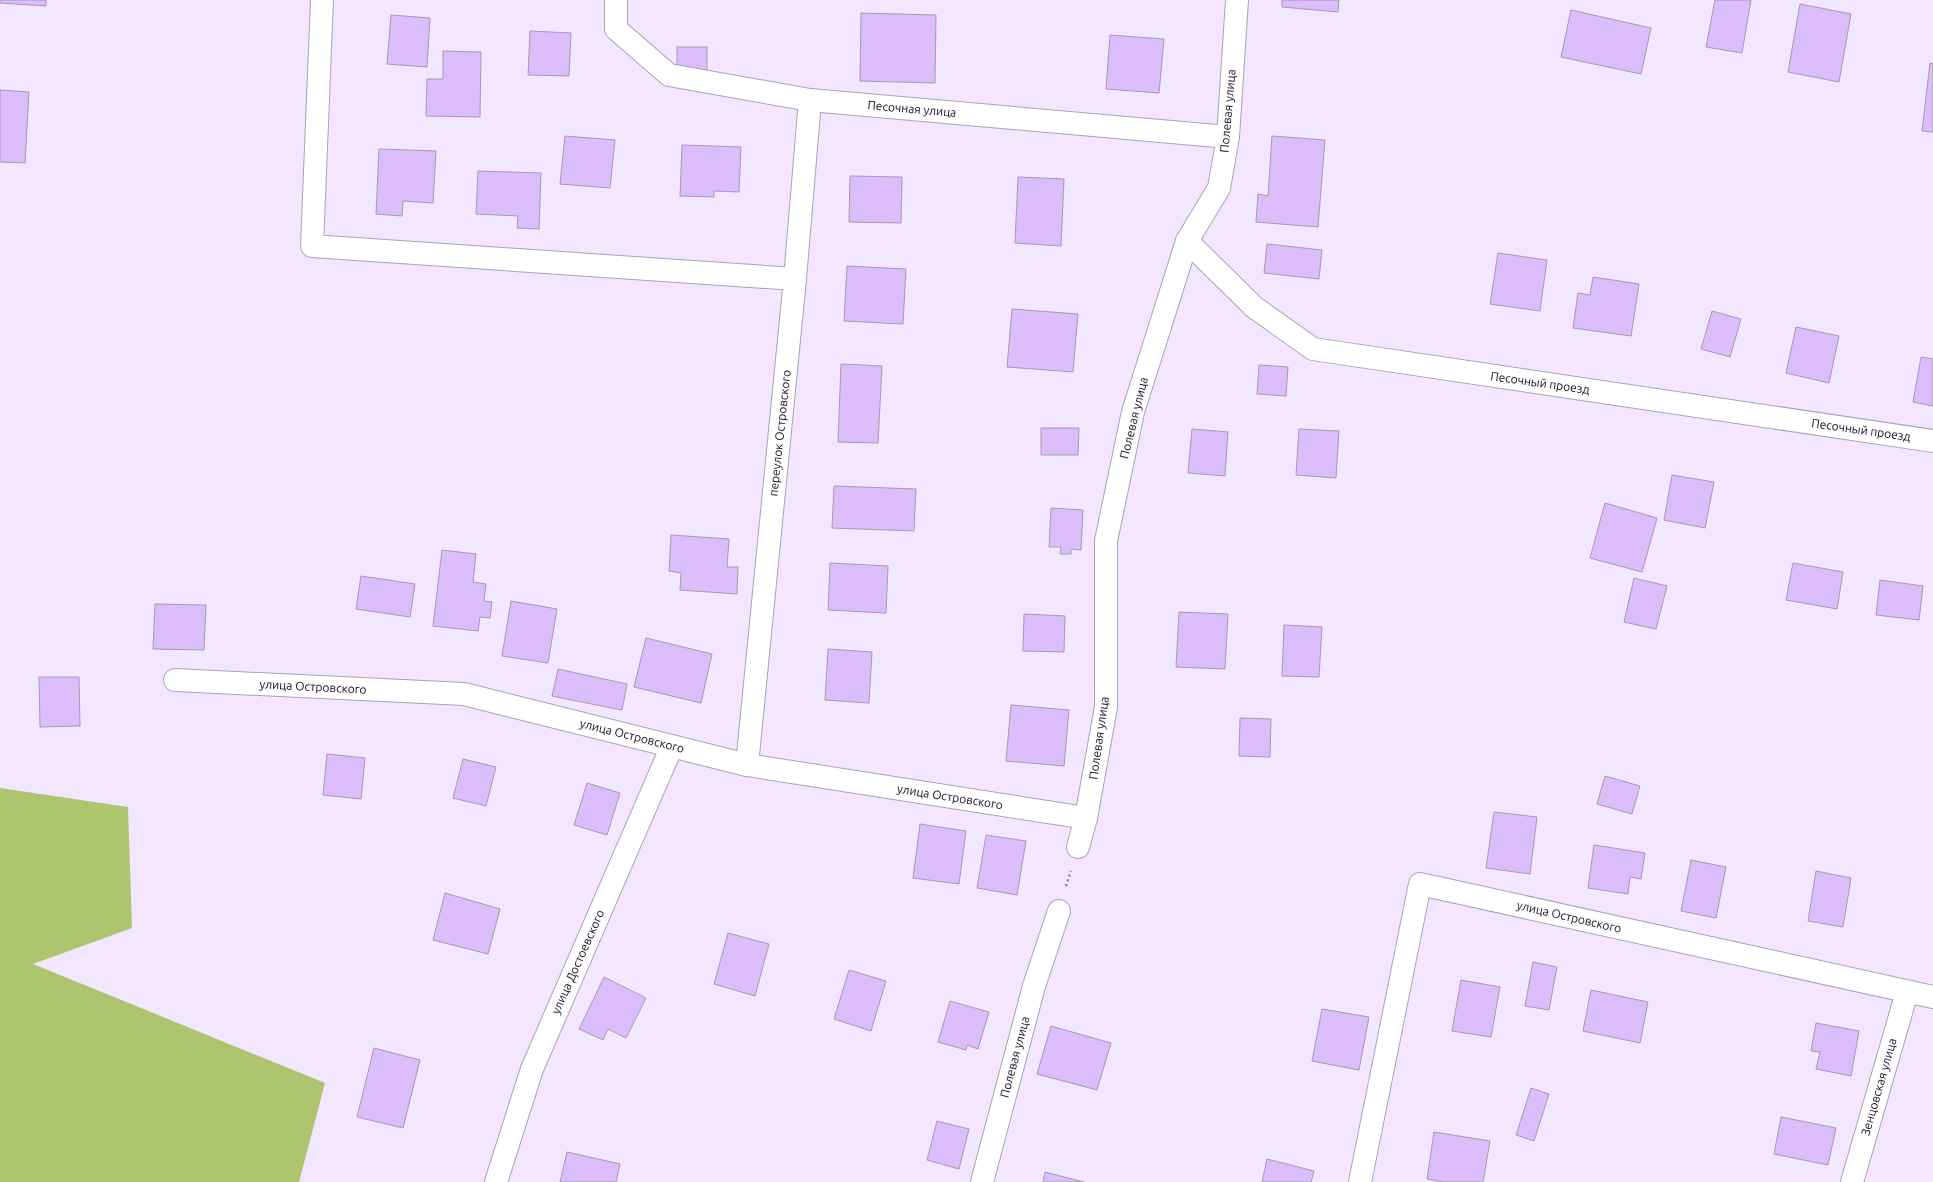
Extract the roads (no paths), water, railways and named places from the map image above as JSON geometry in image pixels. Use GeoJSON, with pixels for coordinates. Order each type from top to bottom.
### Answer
{"type":"FeatureCollection","features":[{"type":"Feature","properties":{"kind":"street"},"geometry":{"type":"LineString","coordinates":[[322,0],[312,246],[795,278]]}},
{"type":"Feature","properties":{"kind":"street","name":"Песочная улица"},"geometry":{"type":"LineString","coordinates":[[616,0],[616,29],[669,75],[810,100],[1228,137]]}},
{"type":"Feature","properties":{"kind":"street","name":"Полевая улица"},"geometry":{"type":"LineString","coordinates":[[1078,847],[1086,818],[1106,707],[1106,541],[1133,412],[1187,241],[1219,188],[1228,137],[1237,0]]}},
{"type":"Feature","properties":{"kind":"street","name":"переулок Островского"},"geometry":{"type":"LineString","coordinates":[[747,765],[795,278],[810,100]]}},
{"type":"Feature","properties":{"kind":"street","name":"Песочный проезд"},"geometry":{"type":"LineString","coordinates":[[1187,241],[1254,307],[1313,350],[1933,441]]}},
{"type":"Feature","properties":{"kind":"street","name":"улица Островского"},"geometry":{"type":"LineString","coordinates":[[175,680],[464,694],[747,765],[1086,818]]}},
{"type":"Feature","properties":{"kind":"street","name":"улица Достоевского"},"geometry":{"type":"LineString","coordinates":[[496,1182],[532,1069],[672,746]]}},
{"type":"Feature","properties":{"kind":"street","name":"улица Островского"},"geometry":{"type":"LineString","coordinates":[[1360,1182],[1420,884],[1933,997]]}},
{"type":"Feature","properties":{"kind":"street","name":"Полевая улица"},"geometry":{"type":"LineString","coordinates":[[982,1182],[1034,986],[1059,911]]}},
{"type":"Feature","properties":{"kind":"street","name":"Зенцовская улица"},"geometry":{"type":"LineString","coordinates":[[1852,1182],[1906,992]]}}]}
